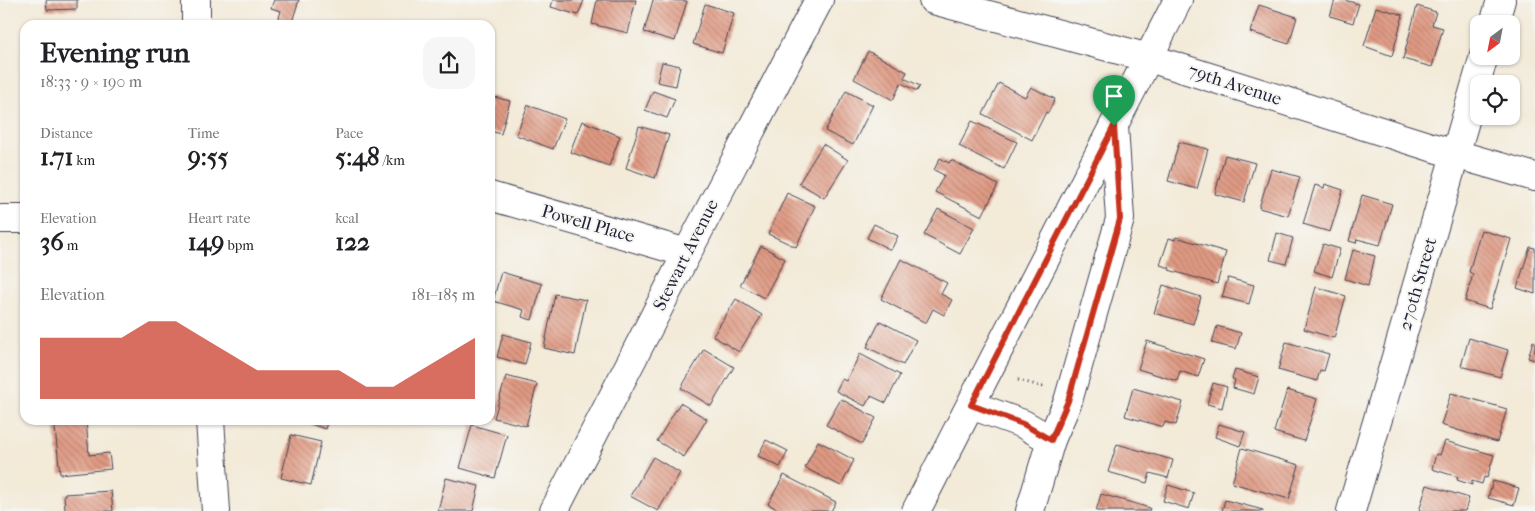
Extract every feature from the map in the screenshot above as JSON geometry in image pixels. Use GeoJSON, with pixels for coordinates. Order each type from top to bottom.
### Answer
{"type":"FeatureCollection","features":[{"type":"Feature","properties":{"kind":"street"},"geometry":{"type":"LineString","coordinates":[[196,0],[196,20]]}},
{"type":"Feature","properties":{"kind":"street","name":"Stewart Avenue"},"geometry":{"type":"LineString","coordinates":[[554,511],[819,0]]}},
{"type":"Feature","properties":{"kind":"street","name":"79th Avenue"},"geometry":{"type":"LineString","coordinates":[[933,0],[1149,58],[1456,155],[1535,176]]}},
{"type":"Feature","properties":{"kind":"street"},"geometry":{"type":"LineString","coordinates":[[916,511],[1178,0]]}},
{"type":"Feature","properties":{"kind":"street"},"geometry":{"type":"LineString","coordinates":[[1497,15],[1501,0]]}},
{"type":"Feature","properties":{"kind":"street","name":"270th Street"},"geometry":{"type":"LineString","coordinates":[[1352,511],[1481,65]]}},
{"type":"Feature","properties":{"kind":"street"},"geometry":{"type":"LineString","coordinates":[[1030,511],[1051,440],[1068,401],[1120,219],[1114,126]]}},
{"type":"Feature","properties":{"kind":"street","name":"Powell Place"},"geometry":{"type":"LineString","coordinates":[[495,197],[687,253]]}},
{"type":"Feature","properties":{"kind":"street"},"geometry":{"type":"LineString","coordinates":[[0,219],[20,219]]}},
{"type":"Feature","properties":{"kind":"street"},"geometry":{"type":"LineString","coordinates":[[971,405],[1023,424],[1051,440]]}},
{"type":"Feature","properties":{"kind":"street"},"geometry":{"type":"LineString","coordinates":[[210,425],[216,511]]}},
{"type":"Feature","properties":{"kind":"path"},"geometry":{"type":"LineString","coordinates":[[1018,380],[1047,388]]}},
{"type":"Feature","properties":{"kind":"building"},"geometry":{"type":"Polygon","coordinates":[[[46,0],[77,0],[77,9],[47,10],[46,0]]]}},
{"type":"Feature","properties":{"kind":"building"},"geometry":{"type":"Polygon","coordinates":[[[274,0],[299,0],[293,20],[278,20],[281,11],[271,8],[274,0]]]}},
{"type":"Feature","properties":{"kind":"building"},"geometry":{"type":"Polygon","coordinates":[[[553,0],[584,0],[578,15],[551,7],[553,0]]]}},
{"type":"Feature","properties":{"kind":"building"},"geometry":{"type":"Polygon","coordinates":[[[597,0],[636,0],[628,33],[592,24],[597,0]]]}},
{"type":"Feature","properties":{"kind":"building"},"geometry":{"type":"Polygon","coordinates":[[[653,0],[687,1],[675,41],[644,32],[653,0]]]}},
{"type":"Feature","properties":{"kind":"building"},"geometry":{"type":"Polygon","coordinates":[[[1335,0],[1359,4],[1353,23],[1330,16],[1335,0]]]}},
{"type":"Feature","properties":{"kind":"building"},"geometry":{"type":"Polygon","coordinates":[[[705,4],[734,13],[722,53],[693,44],[705,4]]]}},
{"type":"Feature","properties":{"kind":"building"},"geometry":{"type":"Polygon","coordinates":[[[1259,5],[1297,17],[1289,44],[1250,32],[1259,5]]]}},
{"type":"Feature","properties":{"kind":"building"},"geometry":{"type":"Polygon","coordinates":[[[1417,6],[1436,12],[1432,25],[1443,28],[1432,67],[1403,59],[1417,6]]]}},
{"type":"Feature","properties":{"kind":"building"},"geometry":{"type":"Polygon","coordinates":[[[1376,7],[1403,15],[1392,56],[1364,46],[1376,7]]]}},
{"type":"Feature","properties":{"kind":"building"},"geometry":{"type":"Polygon","coordinates":[[[868,51],[907,72],[904,78],[920,86],[917,91],[901,83],[893,100],[854,79],[868,51]]]}},
{"type":"Feature","properties":{"kind":"building"},"geometry":{"type":"Polygon","coordinates":[[[662,62],[680,66],[676,86],[657,82],[662,62]]]}},
{"type":"Feature","properties":{"kind":"building"},"geometry":{"type":"Polygon","coordinates":[[[999,83],[1025,97],[1031,87],[1055,99],[1032,140],[983,114],[999,83]]]}},
{"type":"Feature","properties":{"kind":"building"},"geometry":{"type":"Polygon","coordinates":[[[653,91],[675,99],[667,118],[645,110],[653,91]]]}},
{"type":"Feature","properties":{"kind":"building"},"geometry":{"type":"Polygon","coordinates":[[[846,91],[873,105],[853,145],[825,131],[846,91]]]}},
{"type":"Feature","properties":{"kind":"building"},"geometry":{"type":"Polygon","coordinates":[[[495,97],[510,101],[501,134],[495,132],[495,97]]]}},
{"type":"Feature","properties":{"kind":"building"},"geometry":{"type":"Polygon","coordinates":[[[528,105],[565,119],[553,149],[516,135],[528,105]]]}},
{"type":"Feature","properties":{"kind":"building"},"geometry":{"type":"Polygon","coordinates":[[[582,121],[620,136],[609,166],[570,152],[582,121]]]}},
{"type":"Feature","properties":{"kind":"building"},"geometry":{"type":"Polygon","coordinates":[[[972,121],[1017,142],[1004,169],[959,146],[972,121]]]}},
{"type":"Feature","properties":{"kind":"building"},"geometry":{"type":"Polygon","coordinates":[[[639,126],[669,135],[655,178],[626,168],[639,126]]]}},
{"type":"Feature","properties":{"kind":"building"},"geometry":{"type":"Polygon","coordinates":[[[1179,142],[1208,149],[1197,189],[1168,181],[1179,142]]]}},
{"type":"Feature","properties":{"kind":"building"},"geometry":{"type":"Polygon","coordinates":[[[823,144],[848,160],[824,198],[799,183],[823,144]]]}},
{"type":"Feature","properties":{"kind":"building"},"geometry":{"type":"Polygon","coordinates":[[[1225,155],[1255,163],[1244,202],[1215,194],[1225,155]]]}},
{"type":"Feature","properties":{"kind":"building"},"geometry":{"type":"Polygon","coordinates":[[[940,158],[949,163],[951,160],[998,185],[982,216],[935,192],[944,175],[934,170],[940,158]]]}},
{"type":"Feature","properties":{"kind":"building"},"geometry":{"type":"Polygon","coordinates":[[[1271,169],[1300,177],[1288,216],[1259,208],[1271,169]]]}},
{"type":"Feature","properties":{"kind":"building"},"geometry":{"type":"Polygon","coordinates":[[[1325,184],[1343,190],[1330,232],[1303,224],[1315,185],[1324,188],[1325,184]]]}},
{"type":"Feature","properties":{"kind":"building"},"geometry":{"type":"Polygon","coordinates":[[[787,193],[815,206],[796,247],[768,234],[787,193]]]}},
{"type":"Feature","properties":{"kind":"building"},"geometry":{"type":"Polygon","coordinates":[[[1362,195],[1392,204],[1380,245],[1357,239],[1356,243],[1349,241],[1362,195]]]}},
{"type":"Feature","properties":{"kind":"building"},"geometry":{"type":"Polygon","coordinates":[[[938,209],[974,228],[960,254],[924,235],[938,209]]]}},
{"type":"Feature","properties":{"kind":"building"},"geometry":{"type":"Polygon","coordinates":[[[874,224],[898,236],[891,250],[867,238],[874,224]]]}},
{"type":"Feature","properties":{"kind":"building"},"geometry":{"type":"Polygon","coordinates":[[[1481,230],[1511,239],[1490,309],[1465,301],[1473,274],[1469,272],[1481,230]]]}},
{"type":"Feature","properties":{"kind":"building"},"geometry":{"type":"Polygon","coordinates":[[[1277,233],[1293,238],[1286,264],[1270,260],[1277,233]]]}},
{"type":"Feature","properties":{"kind":"building"},"geometry":{"type":"Polygon","coordinates":[[[1176,237],[1226,252],[1217,284],[1169,270],[1170,268],[1160,265],[1169,238],[1175,240],[1176,237]]]}},
{"type":"Feature","properties":{"kind":"building"},"geometry":{"type":"Polygon","coordinates":[[[1323,244],[1340,249],[1332,277],[1314,271],[1323,244]]]}},
{"type":"Feature","properties":{"kind":"building"},"geometry":{"type":"Polygon","coordinates":[[[761,246],[785,259],[764,298],[740,285],[761,246]]]}},
{"type":"Feature","properties":{"kind":"building"},"geometry":{"type":"Polygon","coordinates":[[[1530,247],[1535,248],[1535,294],[1517,288],[1530,247]]]}},
{"type":"Feature","properties":{"kind":"building"},"geometry":{"type":"Polygon","coordinates":[[[1353,250],[1375,256],[1368,286],[1345,279],[1353,250]]]}},
{"type":"Feature","properties":{"kind":"building"},"geometry":{"type":"Polygon","coordinates":[[[901,259],[947,283],[941,294],[952,300],[944,315],[933,309],[926,323],[881,299],[901,259]]]}},
{"type":"Feature","properties":{"kind":"building"},"geometry":{"type":"Polygon","coordinates":[[[501,272],[542,284],[532,320],[522,317],[524,310],[495,302],[495,294],[501,272]]]}},
{"type":"Feature","properties":{"kind":"building"},"geometry":{"type":"Polygon","coordinates":[[[1228,278],[1254,285],[1249,304],[1222,297],[1228,278]]]}},
{"type":"Feature","properties":{"kind":"building"},"geometry":{"type":"Polygon","coordinates":[[[1163,285],[1201,297],[1193,324],[1154,313],[1163,285]]]}},
{"type":"Feature","properties":{"kind":"building"},"geometry":{"type":"Polygon","coordinates":[[[1316,287],[1346,296],[1334,338],[1304,329],[1316,287]]]}},
{"type":"Feature","properties":{"kind":"building"},"geometry":{"type":"Polygon","coordinates":[[[555,294],[586,300],[575,355],[544,348],[555,294]]]}},
{"type":"Feature","properties":{"kind":"building"},"geometry":{"type":"Polygon","coordinates":[[[736,299],[762,315],[739,352],[713,336],[736,299]]]}},
{"type":"Feature","properties":{"kind":"building"},"geometry":{"type":"Polygon","coordinates":[[[880,321],[916,340],[903,365],[867,347],[880,321]]]}},
{"type":"Feature","properties":{"kind":"building"},"geometry":{"type":"Polygon","coordinates":[[[1217,326],[1241,333],[1236,349],[1212,343],[1217,326]]]}},
{"type":"Feature","properties":{"kind":"building"},"geometry":{"type":"Polygon","coordinates":[[[503,334],[531,342],[525,365],[497,357],[503,334]]]}},
{"type":"Feature","properties":{"kind":"building"},"geometry":{"type":"Polygon","coordinates":[[[1469,338],[1508,350],[1500,377],[1461,366],[1469,338]]]}},
{"type":"Feature","properties":{"kind":"building"},"geometry":{"type":"Polygon","coordinates":[[[1147,341],[1204,359],[1198,377],[1180,371],[1177,381],[1138,369],[1147,341]]]}},
{"type":"Feature","properties":{"kind":"building"},"geometry":{"type":"Polygon","coordinates":[[[1533,341],[1535,342],[1535,360],[1528,358],[1533,341]]]}},
{"type":"Feature","properties":{"kind":"building"},"geometry":{"type":"Polygon","coordinates":[[[1286,342],[1329,354],[1324,371],[1320,370],[1317,381],[1278,370],[1286,342]]]}},
{"type":"Feature","properties":{"kind":"building"},"geometry":{"type":"Polygon","coordinates":[[[704,349],[734,367],[711,406],[681,388],[704,349]]]}},
{"type":"Feature","properties":{"kind":"building"},"geometry":{"type":"Polygon","coordinates":[[[860,354],[900,375],[886,403],[871,396],[865,406],[836,391],[842,379],[846,381],[860,354]]]}},
{"type":"Feature","properties":{"kind":"building"},"geometry":{"type":"Polygon","coordinates":[[[1235,370],[1259,377],[1254,394],[1233,388],[1235,380],[1232,379],[1235,370]]]}},
{"type":"Feature","properties":{"kind":"building"},"geometry":{"type":"Polygon","coordinates":[[[506,376],[537,384],[526,426],[495,418],[506,376]]]}},
{"type":"Feature","properties":{"kind":"building"},"geometry":{"type":"Polygon","coordinates":[[[1213,383],[1227,387],[1222,408],[1207,404],[1213,383]]]}},
{"type":"Feature","properties":{"kind":"building"},"geometry":{"type":"Polygon","coordinates":[[[1133,388],[1183,402],[1176,425],[1165,422],[1163,427],[1125,416],[1133,388]]]}},
{"type":"Feature","properties":{"kind":"building"},"geometry":{"type":"Polygon","coordinates":[[[1287,390],[1317,399],[1304,441],[1274,432],[1287,390]]]}},
{"type":"Feature","properties":{"kind":"building"},"geometry":{"type":"Polygon","coordinates":[[[1451,393],[1507,409],[1497,442],[1441,425],[1451,393]]]}},
{"type":"Feature","properties":{"kind":"building"},"geometry":{"type":"Polygon","coordinates":[[[841,399],[876,418],[862,444],[826,425],[841,399]]]}},
{"type":"Feature","properties":{"kind":"building"},"geometry":{"type":"Polygon","coordinates":[[[680,403],[707,419],[684,457],[657,441],[680,403]]]}},
{"type":"Feature","properties":{"kind":"building"},"geometry":{"type":"Polygon","coordinates":[[[1219,424],[1245,432],[1240,446],[1215,437],[1219,424]]]}},
{"type":"Feature","properties":{"kind":"building"},"geometry":{"type":"Polygon","coordinates":[[[55,425],[86,425],[89,455],[109,453],[111,469],[60,474],[55,425]]]}},
{"type":"Feature","properties":{"kind":"building"},"geometry":{"type":"Polygon","coordinates":[[[313,425],[326,425],[325,429],[313,425]]]}},
{"type":"Feature","properties":{"kind":"building"},"geometry":{"type":"Polygon","coordinates":[[[472,425],[507,435],[495,478],[460,468],[472,425]]]}},
{"type":"Feature","properties":{"kind":"building"},"geometry":{"type":"Polygon","coordinates":[[[291,435],[321,442],[311,485],[281,478],[291,435]]]}},
{"type":"Feature","properties":{"kind":"building"},"geometry":{"type":"Polygon","coordinates":[[[766,440],[788,451],[780,467],[758,456],[766,440]]]}},
{"type":"Feature","properties":{"kind":"building"},"geometry":{"type":"Polygon","coordinates":[[[818,441],[854,460],[841,486],[805,468],[818,441]]]}},
{"type":"Feature","properties":{"kind":"building"},"geometry":{"type":"Polygon","coordinates":[[[1445,441],[1494,455],[1487,478],[1484,477],[1482,484],[1472,481],[1472,485],[1457,480],[1458,477],[1432,469],[1436,454],[1440,455],[1445,441]]]}},
{"type":"Feature","properties":{"kind":"building"},"geometry":{"type":"Polygon","coordinates":[[[1117,444],[1173,460],[1168,478],[1150,473],[1147,483],[1108,472],[1117,444]]]}},
{"type":"Feature","properties":{"kind":"building"},"geometry":{"type":"Polygon","coordinates":[[[1242,448],[1299,465],[1289,499],[1232,483],[1242,448]]]}},
{"type":"Feature","properties":{"kind":"building"},"geometry":{"type":"Polygon","coordinates":[[[653,457],[680,473],[658,511],[630,496],[653,457]]]}},
{"type":"Feature","properties":{"kind":"building"},"geometry":{"type":"Polygon","coordinates":[[[784,475],[836,502],[831,511],[781,511],[768,504],[784,475]]]}},
{"type":"Feature","properties":{"kind":"building"},"geometry":{"type":"Polygon","coordinates":[[[446,478],[479,486],[473,511],[438,511],[446,478]]]}},
{"type":"Feature","properties":{"kind":"building"},"geometry":{"type":"Polygon","coordinates":[[[1493,481],[1519,488],[1514,505],[1488,498],[1493,481]]]}},
{"type":"Feature","properties":{"kind":"building"},"geometry":{"type":"Polygon","coordinates":[[[1168,485],[1194,493],[1189,509],[1163,501],[1168,485]]]}},
{"type":"Feature","properties":{"kind":"building"},"geometry":{"type":"Polygon","coordinates":[[[1427,485],[1469,498],[1465,511],[1419,511],[1427,485]]]}},
{"type":"Feature","properties":{"kind":"building"},"geometry":{"type":"Polygon","coordinates":[[[111,491],[113,511],[65,511],[64,494],[111,491]]]}},
{"type":"Feature","properties":{"kind":"building"},"geometry":{"type":"Polygon","coordinates":[[[1101,494],[1150,508],[1149,511],[1096,511],[1101,494]]]}},
{"type":"Feature","properties":{"kind":"building"},"geometry":{"type":"Polygon","coordinates":[[[1225,500],[1263,510],[1263,511],[1222,511],[1225,500]]]}},
{"type":"Feature","properties":{"kind":"route"},"geometry":{"type":"LineString","coordinates":[[1114,126],[1120,219],[1068,401],[1051,440],[1023,424],[971,405],[1114,126]]}}]}
